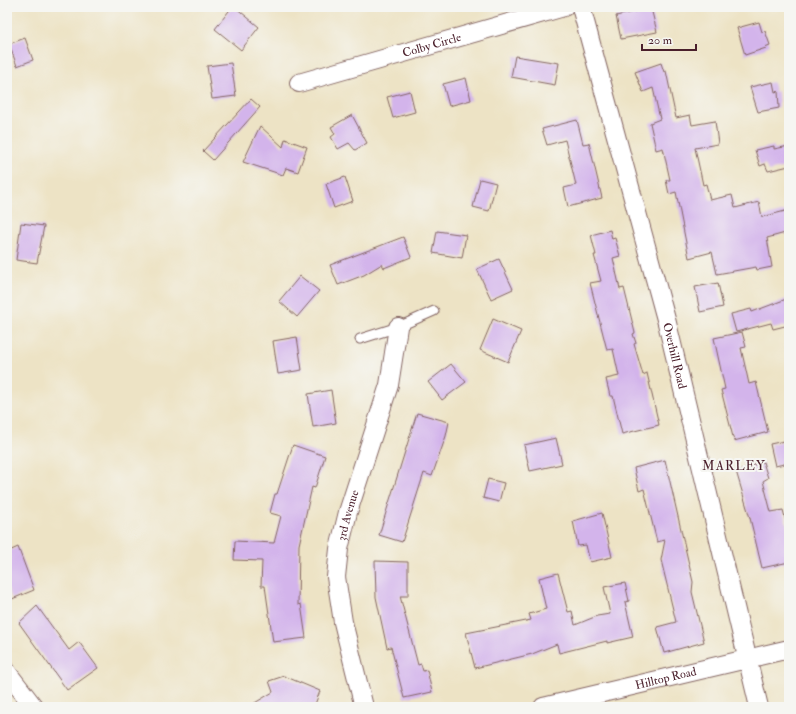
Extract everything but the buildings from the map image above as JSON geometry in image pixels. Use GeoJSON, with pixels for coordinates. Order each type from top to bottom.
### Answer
{"type":"FeatureCollection","features":[{"type":"Feature","properties":{"kind":"street","name":"Colby Circle"},"geometry":{"type":"LineString","coordinates":[[299,83],[564,7]]}},
{"type":"Feature","properties":{"kind":"street","name":"Overhill Road"},"geometry":{"type":"LineString","coordinates":[[581,7],[667,323],[759,707]]}},
{"type":"Feature","properties":{"kind":"street","name":"3rd Avenue"},"geometry":{"type":"LineString","coordinates":[[364,707],[342,622],[336,577],[339,549],[348,512],[389,385],[398,328]]}},
{"type":"Feature","properties":{"kind":"street","name":"Hilltop Road"},"geometry":{"type":"LineString","coordinates":[[543,707],[748,660],[789,649]]}},
{"type":"Feature","properties":{"kind":"street"},"geometry":{"type":"LineString","coordinates":[[7,672],[34,707]]}},
{"type":"Feature","properties":{"kind":"lane"},"geometry":{"type":"LineString","coordinates":[[360,339],[398,328],[434,311]]}},
{"type":"Feature","properties":{"kind":"district","name":"MARLEY"},"geometry":{"type":"Point","coordinates":[734,465]}}]}
